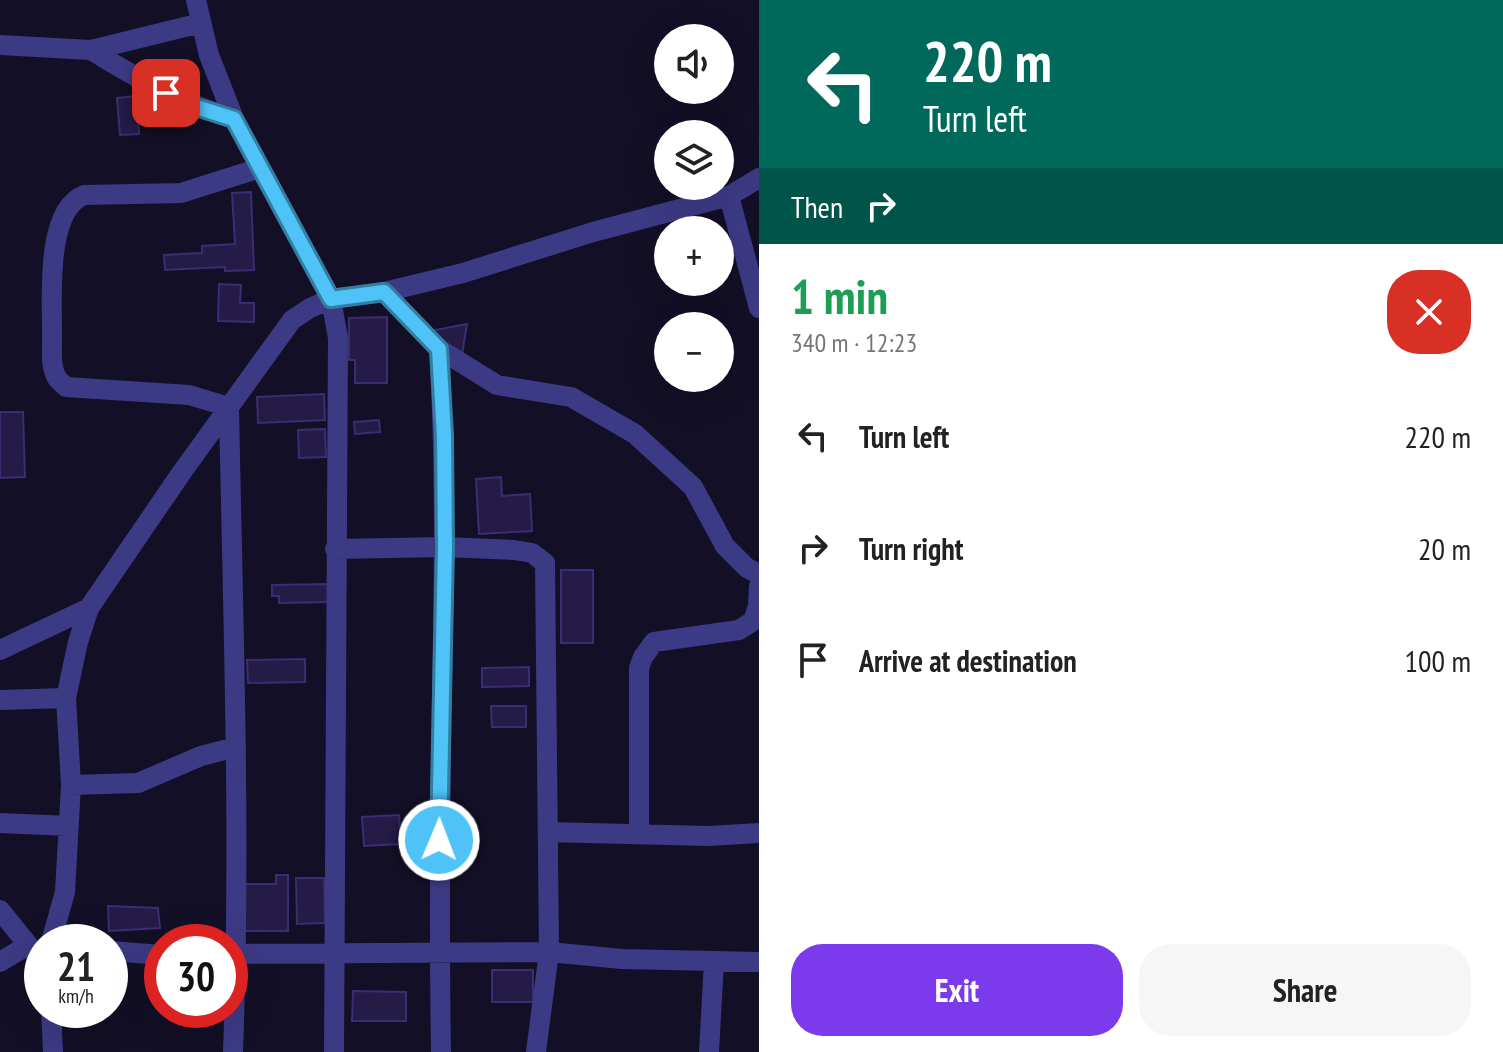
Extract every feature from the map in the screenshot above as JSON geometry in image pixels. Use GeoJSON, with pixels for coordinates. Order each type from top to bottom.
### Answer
{"type":"FeatureCollection","features":[{"type":"Feature","properties":{"kind":"street"},"geometry":{"type":"LineString","coordinates":[[196,0],[209,55],[234,119],[331,299],[338,338],[334,1052]]}},
{"type":"Feature","properties":{"kind":"street"},"geometry":{"type":"LineString","coordinates":[[0,45],[91,50],[201,23]]}},
{"type":"Feature","properties":{"kind":"street"},"geometry":{"type":"LineString","coordinates":[[91,50],[143,82],[190,105],[234,119]]}},
{"type":"Feature","properties":{"kind":"street"},"geometry":{"type":"LineString","coordinates":[[229,407],[189,395],[66,387],[58,380],[53,365],[51,289],[55,243],[66,212],[75,198],[84,195],[181,193],[260,168]]}},
{"type":"Feature","properties":{"kind":"street"},"geometry":{"type":"LineString","coordinates":[[734,193],[759,178]]}},
{"type":"Feature","properties":{"kind":"street"},"geometry":{"type":"LineString","coordinates":[[56,924],[65,892],[71,785],[66,698],[89,608],[292,320],[331,299],[384,292],[463,273],[593,232],[714,200]]}},
{"type":"Feature","properties":{"kind":"street"},"geometry":{"type":"LineString","coordinates":[[730,200],[759,308]]}},
{"type":"Feature","properties":{"kind":"street"},"geometry":{"type":"LineString","coordinates":[[384,292],[439,349],[497,385],[571,397],[635,434],[693,487],[725,546],[747,568],[759,574]]}},
{"type":"Feature","properties":{"kind":"street"},"geometry":{"type":"LineString","coordinates":[[439,349],[445,547],[439,952],[441,1052]]}},
{"type":"Feature","properties":{"kind":"street"},"geometry":{"type":"LineString","coordinates":[[229,407],[236,747],[233,924]]}},
{"type":"Feature","properties":{"kind":"street"},"geometry":{"type":"LineString","coordinates":[[335,549],[445,547],[514,550],[532,553],[545,563],[549,952],[536,1052]]}},
{"type":"Feature","properties":{"kind":"street"},"geometry":{"type":"LineString","coordinates":[[639,834],[639,668],[643,657],[654,642],[739,630],[753,621],[759,586]]}},
{"type":"Feature","properties":{"kind":"street"},"geometry":{"type":"LineString","coordinates":[[0,650],[89,608]]}},
{"type":"Feature","properties":{"kind":"street"},"geometry":{"type":"LineString","coordinates":[[0,700],[66,698]]}},
{"type":"Feature","properties":{"kind":"street"},"geometry":{"type":"LineString","coordinates":[[71,785],[138,783],[201,756],[236,747]]}},
{"type":"Feature","properties":{"kind":"street"},"geometry":{"type":"LineString","coordinates":[[0,823],[69,826]]}},
{"type":"Feature","properties":{"kind":"street"},"geometry":{"type":"LineString","coordinates":[[548,832],[708,836],[759,833]]}},
{"type":"Feature","properties":{"kind":"street"},"geometry":{"type":"LineString","coordinates":[[0,910],[24,940]]}},
{"type":"Feature","properties":{"kind":"street"},"geometry":{"type":"LineString","coordinates":[[0,962],[24,947]]}},
{"type":"Feature","properties":{"kind":"street"},"geometry":{"type":"LineString","coordinates":[[248,954],[549,952],[622,959],[759,962]]}},
{"type":"Feature","properties":{"kind":"street"},"geometry":{"type":"LineString","coordinates":[[709,1052],[714,962]]}},
{"type":"Feature","properties":{"kind":"street"},"geometry":{"type":"LineString","coordinates":[[52,1028],[53,1052]]}},
{"type":"Feature","properties":{"kind":"street"},"geometry":{"type":"LineString","coordinates":[[233,1028],[233,1052]]}},
{"type":"Feature","properties":{"kind":"building"},"geometry":{"type":"Polygon","coordinates":[[[136,96],[139,134],[120,135],[117,98],[136,96]]]}},
{"type":"Feature","properties":{"kind":"building"},"geometry":{"type":"Polygon","coordinates":[[[251,192],[254,270],[225,271],[225,267],[165,270],[164,255],[202,253],[202,246],[235,244],[232,193],[251,192]]]}},
{"type":"Feature","properties":{"kind":"building"},"geometry":{"type":"Polygon","coordinates":[[[219,284],[241,285],[240,303],[254,303],[254,322],[218,321],[219,284]]]}},
{"type":"Feature","properties":{"kind":"building"},"geometry":{"type":"Polygon","coordinates":[[[387,317],[387,383],[355,383],[355,360],[349,360],[349,318],[387,317]]]}},
{"type":"Feature","properties":{"kind":"building"},"geometry":{"type":"Polygon","coordinates":[[[467,324],[462,355],[430,331],[467,324]]]}},
{"type":"Feature","properties":{"kind":"building"},"geometry":{"type":"Polygon","coordinates":[[[324,394],[325,420],[258,423],[257,397],[324,394]]]}},
{"type":"Feature","properties":{"kind":"building"},"geometry":{"type":"Polygon","coordinates":[[[0,412],[23,412],[25,477],[0,478],[0,412]]]}},
{"type":"Feature","properties":{"kind":"building"},"geometry":{"type":"Polygon","coordinates":[[[379,420],[380,432],[355,434],[354,422],[379,420]]]}},
{"type":"Feature","properties":{"kind":"building"},"geometry":{"type":"Polygon","coordinates":[[[325,429],[326,457],[299,458],[298,430],[325,429]]]}},
{"type":"Feature","properties":{"kind":"building"},"geometry":{"type":"Polygon","coordinates":[[[501,477],[502,496],[530,494],[532,531],[479,534],[476,479],[501,477]]]}},
{"type":"Feature","properties":{"kind":"building"},"geometry":{"type":"Polygon","coordinates":[[[561,570],[593,570],[593,643],[561,643],[561,570]]]}},
{"type":"Feature","properties":{"kind":"building"},"geometry":{"type":"Polygon","coordinates":[[[330,584],[331,602],[279,603],[279,596],[272,596],[272,585],[330,584]]]}},
{"type":"Feature","properties":{"kind":"building"},"geometry":{"type":"Polygon","coordinates":[[[305,659],[305,682],[248,683],[247,660],[305,659]]]}},
{"type":"Feature","properties":{"kind":"building"},"geometry":{"type":"Polygon","coordinates":[[[529,667],[529,686],[482,687],[482,668],[529,667]]]}},
{"type":"Feature","properties":{"kind":"building"},"geometry":{"type":"Polygon","coordinates":[[[491,706],[526,706],[526,727],[492,727],[491,706]]]}},
{"type":"Feature","properties":{"kind":"building"},"geometry":{"type":"Polygon","coordinates":[[[399,815],[401,844],[364,846],[362,817],[399,815]]]}},
{"type":"Feature","properties":{"kind":"building"},"geometry":{"type":"Polygon","coordinates":[[[276,875],[288,875],[288,931],[248,931],[248,924],[245,924],[245,884],[276,884],[276,875]]]}},
{"type":"Feature","properties":{"kind":"building"},"geometry":{"type":"Polygon","coordinates":[[[296,878],[324,878],[325,923],[297,924],[296,878]]]}},
{"type":"Feature","properties":{"kind":"building"},"geometry":{"type":"Polygon","coordinates":[[[108,906],[158,908],[160,924],[144,924],[144,929],[128,930],[128,924],[109,924],[108,906]]]}},
{"type":"Feature","properties":{"kind":"building"},"geometry":{"type":"Polygon","coordinates":[[[492,970],[533,970],[533,1002],[492,1002],[492,970]]]}},
{"type":"Feature","properties":{"kind":"building"},"geometry":{"type":"Polygon","coordinates":[[[353,991],[406,992],[406,1021],[352,1021],[353,991]]]}},
{"type":"Feature","properties":{"kind":"route"},"geometry":{"type":"LineString","coordinates":[[166,93],[190,105],[234,119],[331,299],[384,292],[439,349],[445,547],[439,840]]}}]}
